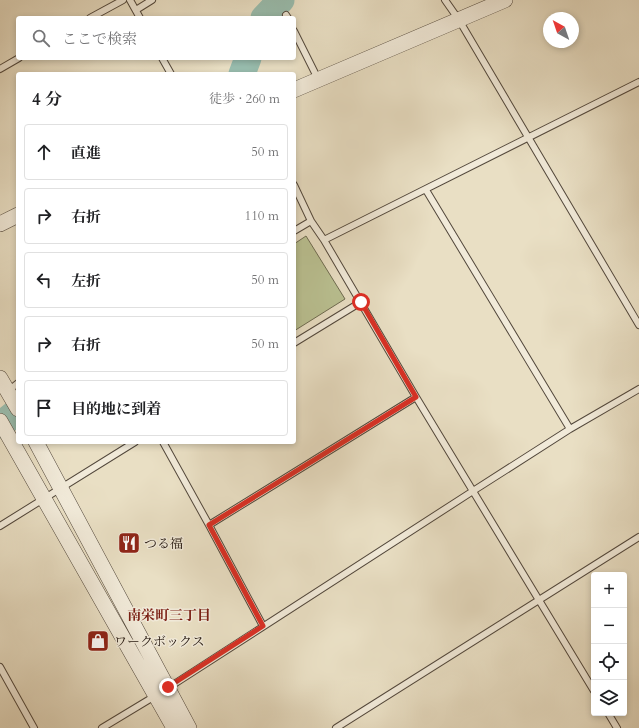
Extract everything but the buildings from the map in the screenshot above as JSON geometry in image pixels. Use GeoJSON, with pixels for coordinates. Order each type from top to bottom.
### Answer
{"type":"FeatureCollection","features":[{"type":"Feature","properties":{"kind":"street"},"geometry":{"type":"LineString","coordinates":[[296,89],[505,0]]}},
{"type":"Feature","properties":{"kind":"street"},"geometry":{"type":"LineString","coordinates":[[0,224],[16,216]]}},
{"type":"Feature","properties":{"kind":"street"},"geometry":{"type":"LineString","coordinates":[[0,378],[12,389],[16,402]]}},
{"type":"Feature","properties":{"kind":"street"},"geometry":{"type":"LineString","coordinates":[[0,421],[45,499],[162,692],[189,728]]}},
{"type":"Feature","properties":{"kind":"street"},"geometry":{"type":"LineString","coordinates":[[37,444],[61,488],[162,692],[174,728]]}},
{"type":"Feature","properties":{"kind":"lane"},"geometry":{"type":"LineString","coordinates":[[94,16],[123,0]]}},
{"type":"Feature","properties":{"kind":"lane"},"geometry":{"type":"LineString","coordinates":[[130,0],[139,16]]}},
{"type":"Feature","properties":{"kind":"lane"},"geometry":{"type":"LineString","coordinates":[[136,10],[152,0]]}},
{"type":"Feature","properties":{"kind":"lane"},"geometry":{"type":"LineString","coordinates":[[445,0],[459,20],[639,325]]}},
{"type":"Feature","properties":{"kind":"lane"},"geometry":{"type":"LineString","coordinates":[[296,35],[318,80]]}},
{"type":"Feature","properties":{"kind":"lane"},"geometry":{"type":"LineString","coordinates":[[0,69],[16,60]]}},
{"type":"Feature","properties":{"kind":"lane"},"geometry":{"type":"LineString","coordinates":[[163,60],[170,72]]}},
{"type":"Feature","properties":{"kind":"lane"},"geometry":{"type":"LineString","coordinates":[[324,240],[639,82]]}},
{"type":"Feature","properties":{"kind":"lane"},"geometry":{"type":"LineString","coordinates":[[296,189],[311,222],[324,240],[416,397],[591,685]]}},
{"type":"Feature","properties":{"kind":"lane"},"geometry":{"type":"LineString","coordinates":[[426,190],[570,429]]}},
{"type":"Feature","properties":{"kind":"lane"},"geometry":{"type":"LineString","coordinates":[[296,230],[311,222]]}},
{"type":"Feature","properties":{"kind":"lane"},"geometry":{"type":"LineString","coordinates":[[296,342],[361,302]]}},
{"type":"Feature","properties":{"kind":"lane"},"geometry":{"type":"LineString","coordinates":[[102,728],[162,692],[570,429],[639,389]]}},
{"type":"Feature","properties":{"kind":"lane"},"geometry":{"type":"LineString","coordinates":[[209,525],[416,397]]}},
{"type":"Feature","properties":{"kind":"lane"},"geometry":{"type":"LineString","coordinates":[[0,526],[132,444]]}},
{"type":"Feature","properties":{"kind":"lane"},"geometry":{"type":"LineString","coordinates":[[164,444],[263,626]]}},
{"type":"Feature","properties":{"kind":"lane"},"geometry":{"type":"LineString","coordinates":[[336,728],[639,537]]}},
{"type":"Feature","properties":{"kind":"lane"},"geometry":{"type":"LineString","coordinates":[[0,667],[34,728]]}},
{"type":"Feature","properties":{"kind":"lane"},"geometry":{"type":"LineString","coordinates":[[610,716],[617,728]]}},
{"type":"Feature","properties":{"kind":"green space"},"geometry":{"type":"Polygon","coordinates":[[[306,236],[345,299],[296,330],[296,243],[306,236]]]}},
{"type":"Feature","properties":{"kind":"waterway"},"geometry":{"type":"LineString","coordinates":[[266,16],[281,0]]}},
{"type":"Feature","properties":{"kind":"waterway"},"geometry":{"type":"LineString","coordinates":[[243,72],[247,60]]}},
{"type":"Feature","properties":{"kind":"waterway"},"geometry":{"type":"LineString","coordinates":[[0,425],[16,413]]}},
{"type":"Feature","properties":{"kind":"place","name":"つる福"},"geometry":{"type":"Point","coordinates":[129,543]}},
{"type":"Feature","properties":{"kind":"place","name":"ワークボックス"},"geometry":{"type":"Point","coordinates":[98,641]}},
{"type":"Feature","properties":{"kind":"district","name":"南栄町三丁目"},"geometry":{"type":"Point","coordinates":[169,615]}},
{"type":"Feature","properties":{"kind":"route"},"geometry":{"type":"LineString","coordinates":[[168,687],[263,626],[209,525],[416,397],[361,302]]}}]}
